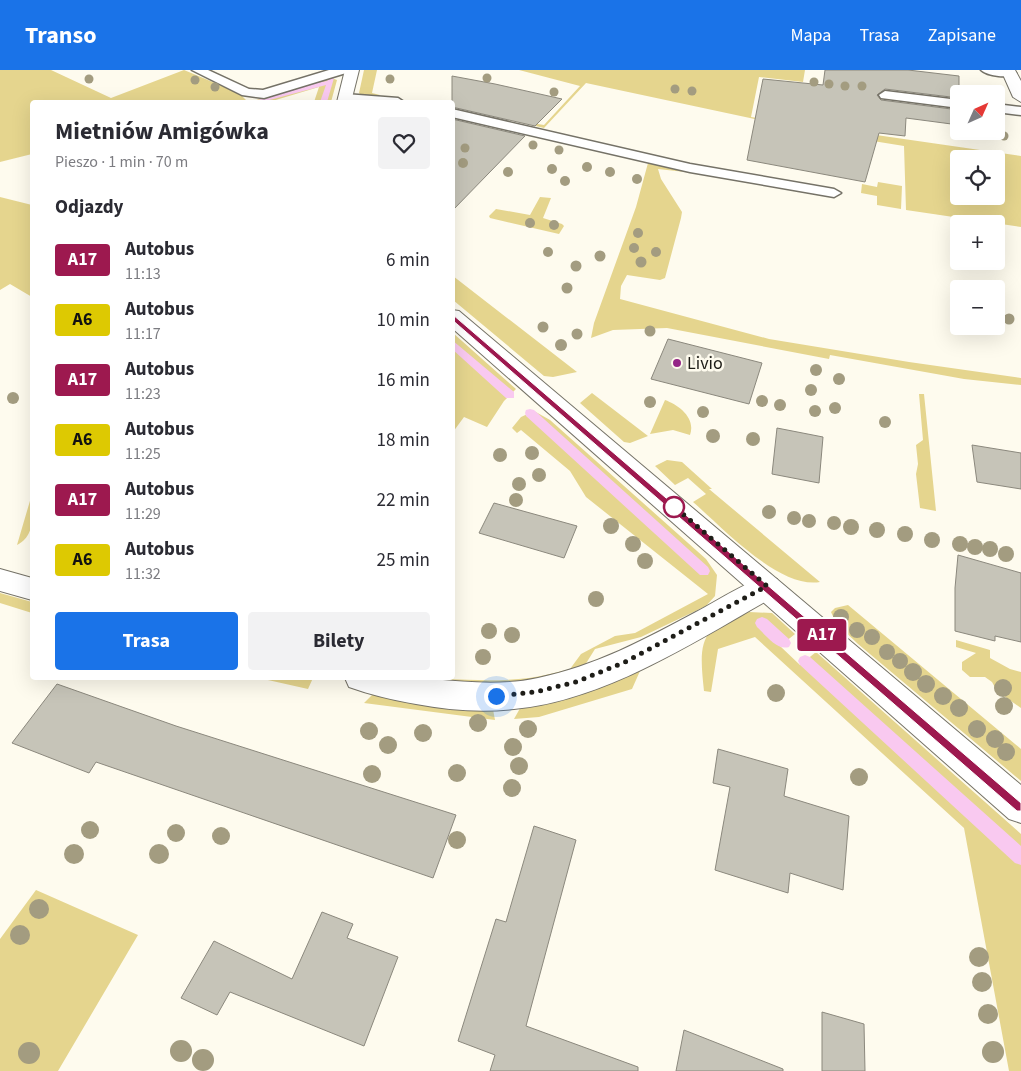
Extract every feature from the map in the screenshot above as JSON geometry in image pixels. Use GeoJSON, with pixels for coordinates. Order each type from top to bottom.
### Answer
{"type":"FeatureCollection","features":[{"type":"Feature","properties":{"kind":"street"},"geometry":{"type":"LineString","coordinates":[[344,100],[352,70]]}},
{"type":"Feature","properties":{"kind":"street"},"geometry":{"type":"LineString","coordinates":[[1009,71],[1021,98]]}},
{"type":"Feature","properties":{"kind":"street"},"geometry":{"type":"LineString","coordinates":[[455,319],[1021,807]]}},
{"type":"Feature","properties":{"kind":"street"},"geometry":{"type":"LineString","coordinates":[[0,580],[30,588]]}},
{"type":"Feature","properties":{"kind":"street"},"geometry":{"type":"LineString","coordinates":[[370,680],[431,692],[482,697],[535,692],[576,682],[625,662],[767,586]]}},
{"type":"Feature","properties":{"kind":"lane"},"geometry":{"type":"LineString","coordinates":[[198,70],[246,92],[264,94],[342,70]]}},
{"type":"Feature","properties":{"kind":"lane"},"geometry":{"type":"LineString","coordinates":[[987,70],[1009,71]]}},
{"type":"Feature","properties":{"kind":"lane"},"geometry":{"type":"LineString","coordinates":[[885,95],[950,103]]}},
{"type":"Feature","properties":{"kind":"lane"},"geometry":{"type":"LineString","coordinates":[[1005,109],[1021,111]]}},
{"type":"Feature","properties":{"kind":"lane"},"geometry":{"type":"LineString","coordinates":[[455,114],[690,168],[834,193]]}},
{"type":"Feature","properties":{"kind":"shaded area"},"geometry":{"type":"Polygon","coordinates":[[[0,70],[51,70],[111,98],[184,70],[239,93],[246,100],[30,100],[30,154],[0,162],[0,70]]]}},
{"type":"Feature","properties":{"kind":"shaded area"},"geometry":{"type":"Polygon","coordinates":[[[364,70],[377,70],[372,93],[379,96],[361,95],[359,93],[364,70]]]}},
{"type":"Feature","properties":{"kind":"shaded area"},"geometry":{"type":"Polygon","coordinates":[[[519,70],[805,70],[803,82],[759,77],[751,117],[979,150],[950,150],[950,205],[1005,205],[1005,154],[1021,156],[1021,227],[1005,225],[1005,215],[950,215],[950,217],[906,210],[904,146],[811,131],[586,83],[544,128],[507,119],[544,125],[580,86],[519,70]]]}},
{"type":"Feature","properties":{"kind":"shaded area"},"geometry":{"type":"Polygon","coordinates":[[[329,77],[337,80],[332,100],[315,100],[319,87],[276,100],[256,100],[329,77]]]}},
{"type":"Feature","properties":{"kind":"shaded area"},"geometry":{"type":"Polygon","coordinates":[[[648,163],[685,172],[658,169],[661,179],[682,212],[681,218],[665,278],[660,280],[627,275],[621,286],[620,299],[769,339],[1021,378],[1021,385],[964,379],[830,355],[829,359],[667,328],[613,330],[591,338],[594,323],[636,207],[648,163]]]}},
{"type":"Feature","properties":{"kind":"shaded area"},"geometry":{"type":"Polygon","coordinates":[[[878,182],[902,186],[901,209],[877,205],[877,196],[861,193],[862,184],[877,187],[878,182]]]}},
{"type":"Feature","properties":{"kind":"shaded area"},"geometry":{"type":"Polygon","coordinates":[[[0,197],[30,204],[30,296],[10,284],[0,290],[0,197]]]}},
{"type":"Feature","properties":{"kind":"shaded area"},"geometry":{"type":"Polygon","coordinates":[[[540,197],[551,198],[543,218],[564,226],[559,234],[490,218],[489,216],[496,209],[530,215],[540,197]]]}},
{"type":"Feature","properties":{"kind":"shaded area"},"geometry":{"type":"Polygon","coordinates":[[[455,278],[577,372],[553,377],[544,376],[455,302],[455,278]]]}},
{"type":"Feature","properties":{"kind":"shaded area"},"geometry":{"type":"Polygon","coordinates":[[[455,335],[516,389],[504,401],[487,427],[464,417],[455,429],[455,335]]]}},
{"type":"Feature","properties":{"kind":"shaded area"},"geometry":{"type":"Polygon","coordinates":[[[592,393],[648,436],[630,443],[624,442],[580,403],[592,393]]]}},
{"type":"Feature","properties":{"kind":"shaded area"},"geometry":{"type":"Polygon","coordinates":[[[919,394],[924,394],[936,511],[920,508],[916,474],[918,464],[916,445],[923,440],[919,394]]]}},
{"type":"Feature","properties":{"kind":"shaded area"},"geometry":{"type":"Polygon","coordinates":[[[665,400],[676,405],[685,413],[691,423],[690,435],[673,430],[650,434],[665,400]]]}},
{"type":"Feature","properties":{"kind":"shaded area"},"geometry":{"type":"Polygon","coordinates":[[[534,411],[550,420],[706,559],[717,575],[715,596],[706,606],[641,637],[595,649],[585,665],[530,683],[465,684],[426,680],[514,679],[534,677],[570,669],[581,654],[615,636],[635,633],[708,594],[586,497],[570,471],[521,430],[517,433],[512,428],[521,417],[534,411]]]}},
{"type":"Feature","properties":{"kind":"shaded area"},"geometry":{"type":"Polygon","coordinates":[[[667,460],[682,462],[712,489],[709,489],[820,582],[804,582],[787,576],[752,554],[693,502],[706,494],[688,478],[675,485],[655,466],[667,460]]]}},
{"type":"Feature","properties":{"kind":"shaded area"},"geometry":{"type":"Polygon","coordinates":[[[30,501],[30,530],[28,536],[17,545],[30,501]]]}},
{"type":"Feature","properties":{"kind":"shaded area"},"geometry":{"type":"Polygon","coordinates":[[[0,593],[30,601],[30,612],[0,603],[0,593]]]}},
{"type":"Feature","properties":{"kind":"shaded area"},"geometry":{"type":"Polygon","coordinates":[[[848,605],[1021,749],[1021,781],[858,644],[836,623],[831,612],[835,608],[848,605]]]}},
{"type":"Feature","properties":{"kind":"shaded area"},"geometry":{"type":"Polygon","coordinates":[[[749,612],[772,613],[795,634],[780,646],[800,665],[816,652],[1021,834],[1021,1071],[1009,1071],[964,828],[755,637],[718,649],[711,692],[704,691],[702,661],[706,639],[711,631],[720,623],[749,612]]]}},
{"type":"Feature","properties":{"kind":"shaded area"},"geometry":{"type":"Polygon","coordinates":[[[956,640],[990,650],[990,658],[1010,669],[1021,672],[1021,708],[997,691],[992,682],[985,677],[970,677],[962,670],[962,662],[976,653],[956,647],[956,640]]]}},
{"type":"Feature","properties":{"kind":"shaded area"},"geometry":{"type":"Polygon","coordinates":[[[633,667],[640,671],[632,689],[539,717],[514,719],[523,703],[633,667]]]}},
{"type":"Feature","properties":{"kind":"shaded area"},"geometry":{"type":"Polygon","coordinates":[[[268,680],[312,680],[308,689],[268,680]]]}},
{"type":"Feature","properties":{"kind":"shaded area"},"geometry":{"type":"Polygon","coordinates":[[[376,691],[492,704],[495,720],[364,703],[376,691]]]}},
{"type":"Feature","properties":{"kind":"shaded area"},"geometry":{"type":"Polygon","coordinates":[[[36,890],[138,935],[58,1071],[0,1071],[0,939],[36,890]]]}},
{"type":"Feature","properties":{"kind":"building"},"geometry":{"type":"Polygon","coordinates":[[[825,70],[908,70],[959,76],[959,85],[950,85],[950,97],[885,89],[877,95],[881,100],[950,109],[950,124],[906,118],[905,136],[879,133],[865,182],[747,160],[763,79],[823,85],[825,70]]]}},
{"type":"Feature","properties":{"kind":"building"},"geometry":{"type":"Polygon","coordinates":[[[452,76],[562,99],[535,126],[455,108],[455,100],[452,100],[452,76]]]}},
{"type":"Feature","properties":{"kind":"building"},"geometry":{"type":"Polygon","coordinates":[[[455,120],[525,136],[455,208],[455,120]]]}},
{"type":"Feature","properties":{"kind":"building"},"geometry":{"type":"Polygon","coordinates":[[[668,339],[762,363],[749,404],[651,379],[668,339]]]}},
{"type":"Feature","properties":{"kind":"building"},"geometry":{"type":"Polygon","coordinates":[[[777,428],[823,437],[819,483],[772,474],[777,428]]]}},
{"type":"Feature","properties":{"kind":"building"},"geometry":{"type":"Polygon","coordinates":[[[972,445],[1021,453],[1021,489],[977,482],[972,445]]]}},
{"type":"Feature","properties":{"kind":"building"},"geometry":{"type":"Polygon","coordinates":[[[494,503],[577,526],[564,558],[479,533],[494,503]]]}},
{"type":"Feature","properties":{"kind":"building"},"geometry":{"type":"Polygon","coordinates":[[[958,555],[1021,573],[1021,642],[995,636],[995,641],[955,631],[955,588],[958,555]]]}},
{"type":"Feature","properties":{"kind":"building"},"geometry":{"type":"Polygon","coordinates":[[[57,684],[176,726],[456,815],[433,878],[96,762],[89,773],[12,743],[57,684]]]}},
{"type":"Feature","properties":{"kind":"building"},"geometry":{"type":"Polygon","coordinates":[[[718,749],[788,769],[784,796],[849,816],[843,890],[790,873],[788,893],[715,870],[730,787],[713,783],[718,749]]]}},
{"type":"Feature","properties":{"kind":"building"},"geometry":{"type":"Polygon","coordinates":[[[534,826],[576,840],[526,1026],[638,1067],[638,1071],[490,1071],[495,1055],[458,1041],[496,919],[506,922],[534,826]]]}},
{"type":"Feature","properties":{"kind":"building"},"geometry":{"type":"Polygon","coordinates":[[[322,912],[353,924],[347,938],[398,957],[364,1046],[230,992],[217,1015],[181,998],[214,941],[292,979],[322,912]]]}},
{"type":"Feature","properties":{"kind":"building"},"geometry":{"type":"Polygon","coordinates":[[[822,1012],[864,1024],[865,1071],[822,1071],[822,1012]]]}},
{"type":"Feature","properties":{"kind":"building"},"geometry":{"type":"Polygon","coordinates":[[[684,1030],[783,1069],[783,1071],[676,1071],[684,1030]]]}},
{"type":"Feature","properties":{"kind":"waterway"},"geometry":{"type":"LineString","coordinates":[[330,82],[331,78]]}},
{"type":"Feature","properties":{"kind":"waterway"},"geometry":{"type":"LineString","coordinates":[[262,100],[308,86],[330,82]]}},
{"type":"Feature","properties":{"kind":"waterway"},"geometry":{"type":"LineString","coordinates":[[325,100],[330,82]]}},
{"type":"Feature","properties":{"kind":"waterway"},"geometry":{"type":"LineString","coordinates":[[455,346],[510,395]]}},
{"type":"Feature","properties":{"kind":"waterway"},"geometry":{"type":"LineString","coordinates":[[530,413],[704,571]]}},
{"type":"Feature","properties":{"kind":"waterway"},"geometry":{"type":"LineString","coordinates":[[762,623],[784,643]]}},
{"type":"Feature","properties":{"kind":"waterway"},"geometry":{"type":"LineString","coordinates":[[805,661],[1021,857]]}},
{"type":"Feature","properties":{"kind":"bus line","name":"A17"},"geometry":{"type":"LineString","coordinates":[[455,320],[767,586],[1021,807]]}},
{"type":"Feature","properties":{"kind":"place","name":"Livio"},"geometry":{"type":"Point","coordinates":[677,363]}},
{"type":"Feature","properties":{"kind":"route"},"geometry":{"type":"LineString","coordinates":[[496,696],[535,692],[576,682],[625,662],[767,586],[670,503],[674,507]]}}]}
